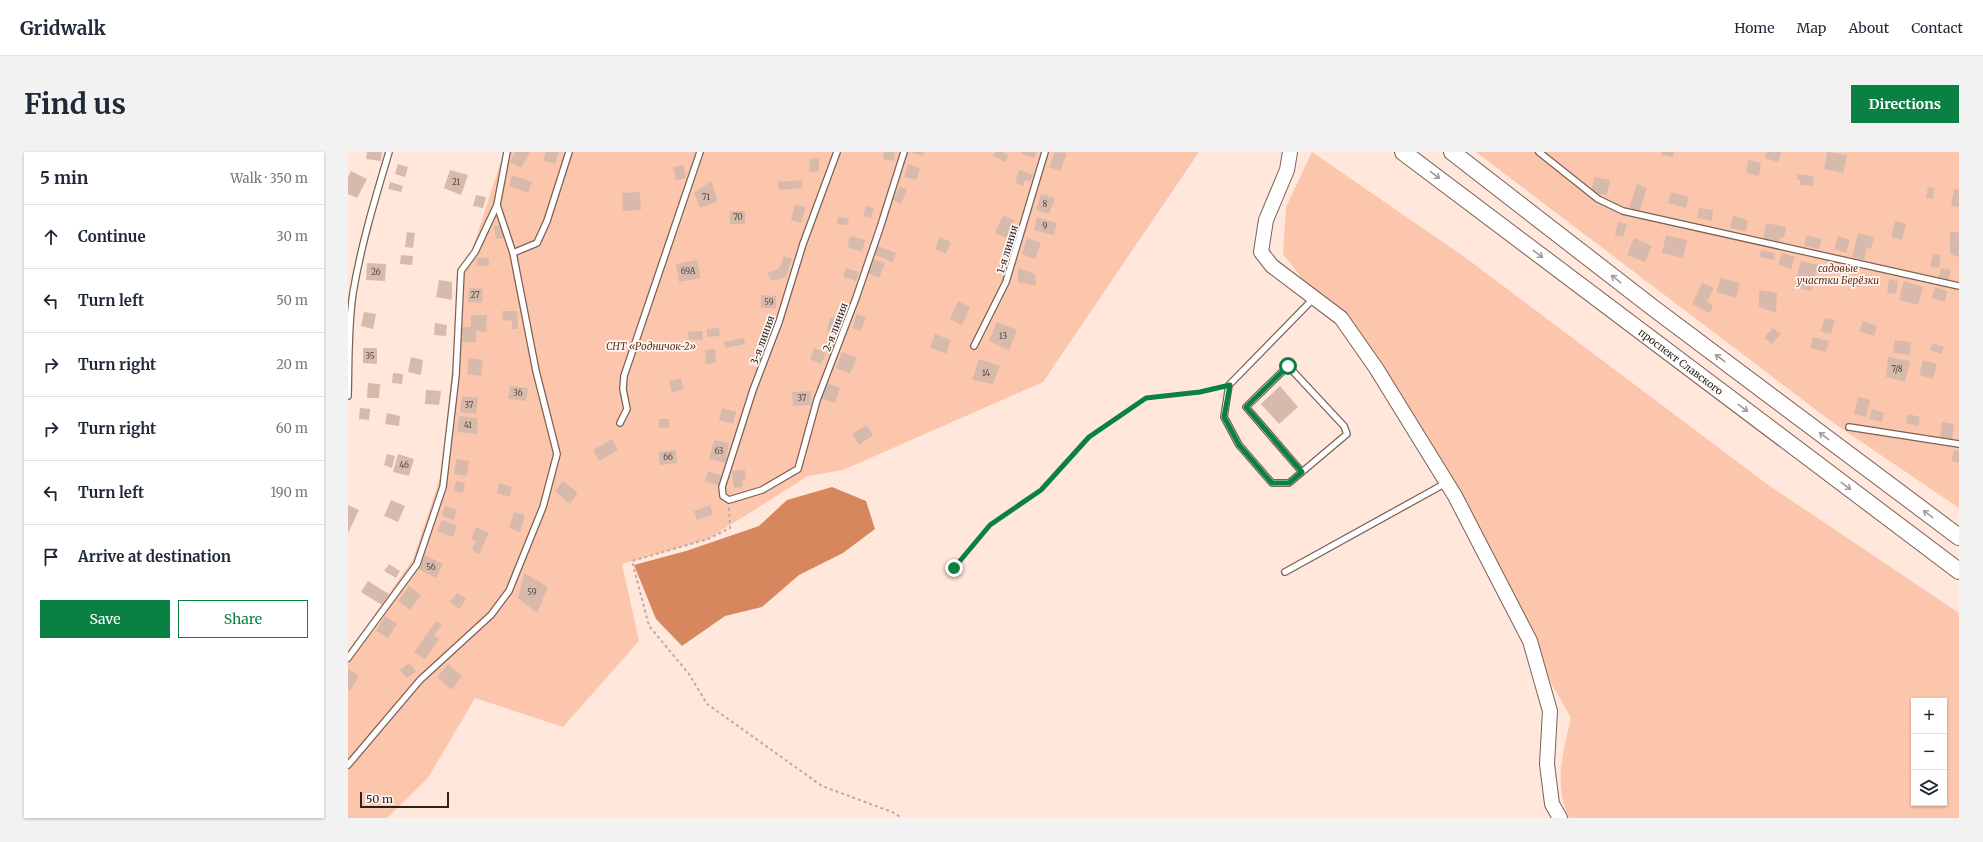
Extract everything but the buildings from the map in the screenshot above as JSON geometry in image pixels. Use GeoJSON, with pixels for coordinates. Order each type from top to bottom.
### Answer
{"type":"FeatureCollection","features":[{"type":"Feature","properties":{"kind":"main road","name":"проспект Славского"},"geometry":{"type":"LineString","coordinates":[[1403,152],[1959,571]]}},
{"type":"Feature","properties":{"kind":"main road"},"geometry":{"type":"LineString","coordinates":[[1452,152],[1652,307],[1959,537]]}},
{"type":"Feature","properties":{"kind":"street"},"geometry":{"type":"LineString","coordinates":[[1290,152],[1287,170],[1266,220],[1261,252],[1272,266],[1341,318],[1376,368],[1447,483],[1530,642],[1550,711],[1547,764],[1552,804],[1560,818]]}},
{"type":"Feature","properties":{"kind":"lane"},"geometry":{"type":"LineString","coordinates":[[348,396],[350,317],[353,294],[366,229],[389,152]]}},
{"type":"Feature","properties":{"kind":"lane"},"geometry":{"type":"LineString","coordinates":[[348,658],[417,564],[443,486],[456,375],[461,271],[476,252],[497,204],[507,152]]}},
{"type":"Feature","properties":{"kind":"lane"},"geometry":{"type":"LineString","coordinates":[[513,253],[537,243],[547,221],[569,152]]}},
{"type":"Feature","properties":{"kind":"lane"},"geometry":{"type":"LineString","coordinates":[[620,423],[627,409],[623,389],[624,376],[700,152]]}},
{"type":"Feature","properties":{"kind":"lane","name":"3-я линия"},"geometry":{"type":"LineString","coordinates":[[729,500],[723,496],[722,487],[753,390],[779,322],[803,244],[837,152]]}},
{"type":"Feature","properties":{"kind":"lane","name":"2-я линия"},"geometry":{"type":"LineString","coordinates":[[729,500],[762,490],[798,469],[817,400],[878,235],[904,152]]}},
{"type":"Feature","properties":{"kind":"lane","name":"1-я линия"},"geometry":{"type":"LineString","coordinates":[[974,346],[1006,282],[1045,152]]}},
{"type":"Feature","properties":{"kind":"lane"},"geometry":{"type":"LineString","coordinates":[[1539,152],[1598,199],[1623,211],[1959,286]]}},
{"type":"Feature","properties":{"kind":"lane"},"geometry":{"type":"LineString","coordinates":[[348,765],[420,680],[491,615],[509,591],[543,507],[556,454],[536,371],[513,253],[497,204]]}},
{"type":"Feature","properties":{"kind":"lane"},"geometry":{"type":"LineString","coordinates":[[1302,472],[1246,407],[1288,366],[1344,426],[1347,434],[1289,483],[1272,483],[1239,445],[1224,417],[1230,385],[1314,298]]}},
{"type":"Feature","properties":{"kind":"lane"},"geometry":{"type":"LineString","coordinates":[[1849,427],[1959,444]]}},
{"type":"Feature","properties":{"kind":"lane"},"geometry":{"type":"LineString","coordinates":[[1285,572],[1447,483]]}},
{"type":"Feature","properties":{"kind":"path"},"geometry":{"type":"LineString","coordinates":[[954,568],[990,525],[1041,490],[1089,437],[1146,398],[1200,392],[1230,385]]}},
{"type":"Feature","properties":{"kind":"path"},"geometry":{"type":"LineString","coordinates":[[729,500],[730,528],[708,538],[632,561],[649,626],[689,674],[707,704],[822,786],[892,812],[902,818]]}},
{"type":"Feature","properties":{"kind":"green space","name":"СНТ «Родничок-2»"},"geometry":{"type":"Polygon","coordinates":[[[504,152],[1199,152],[1043,382],[843,470],[808,476],[708,539],[622,564],[639,641],[563,727],[475,698],[428,778],[387,818],[348,818],[348,653],[413,559],[447,457],[449,398],[463,278],[504,152]]]}},
{"type":"Feature","properties":{"kind":"green space"},"geometry":{"type":"Polygon","coordinates":[[[1312,152],[1466,258],[1767,484],[1959,613],[1959,818],[1569,818],[1561,793],[1560,780],[1563,756],[1571,718],[1550,681],[1495,563],[1414,422],[1283,254],[1286,207],[1312,152]]]}},
{"type":"Feature","properties":{"kind":"green space","name":"садовые участки Берёзки"},"geometry":{"type":"Polygon","coordinates":[[[1476,152],[1959,152],[1959,508],[1832,422],[1476,152]]]}},
{"type":"Feature","properties":{"kind":"shaded area"},"geometry":{"type":"Polygon","coordinates":[[[832,487],[866,501],[875,529],[843,553],[799,575],[762,607],[725,616],[682,646],[656,619],[634,565],[686,551],[759,526],[787,500],[832,487]]]}},
{"type":"Feature","properties":{"kind":"route"},"geometry":{"type":"LineString","coordinates":[[954,568],[990,525],[1041,490],[1089,437],[1146,398],[1200,392],[1230,385],[1224,417],[1239,445],[1272,483],[1289,483],[1302,472],[1246,407],[1288,366]]}}]}
